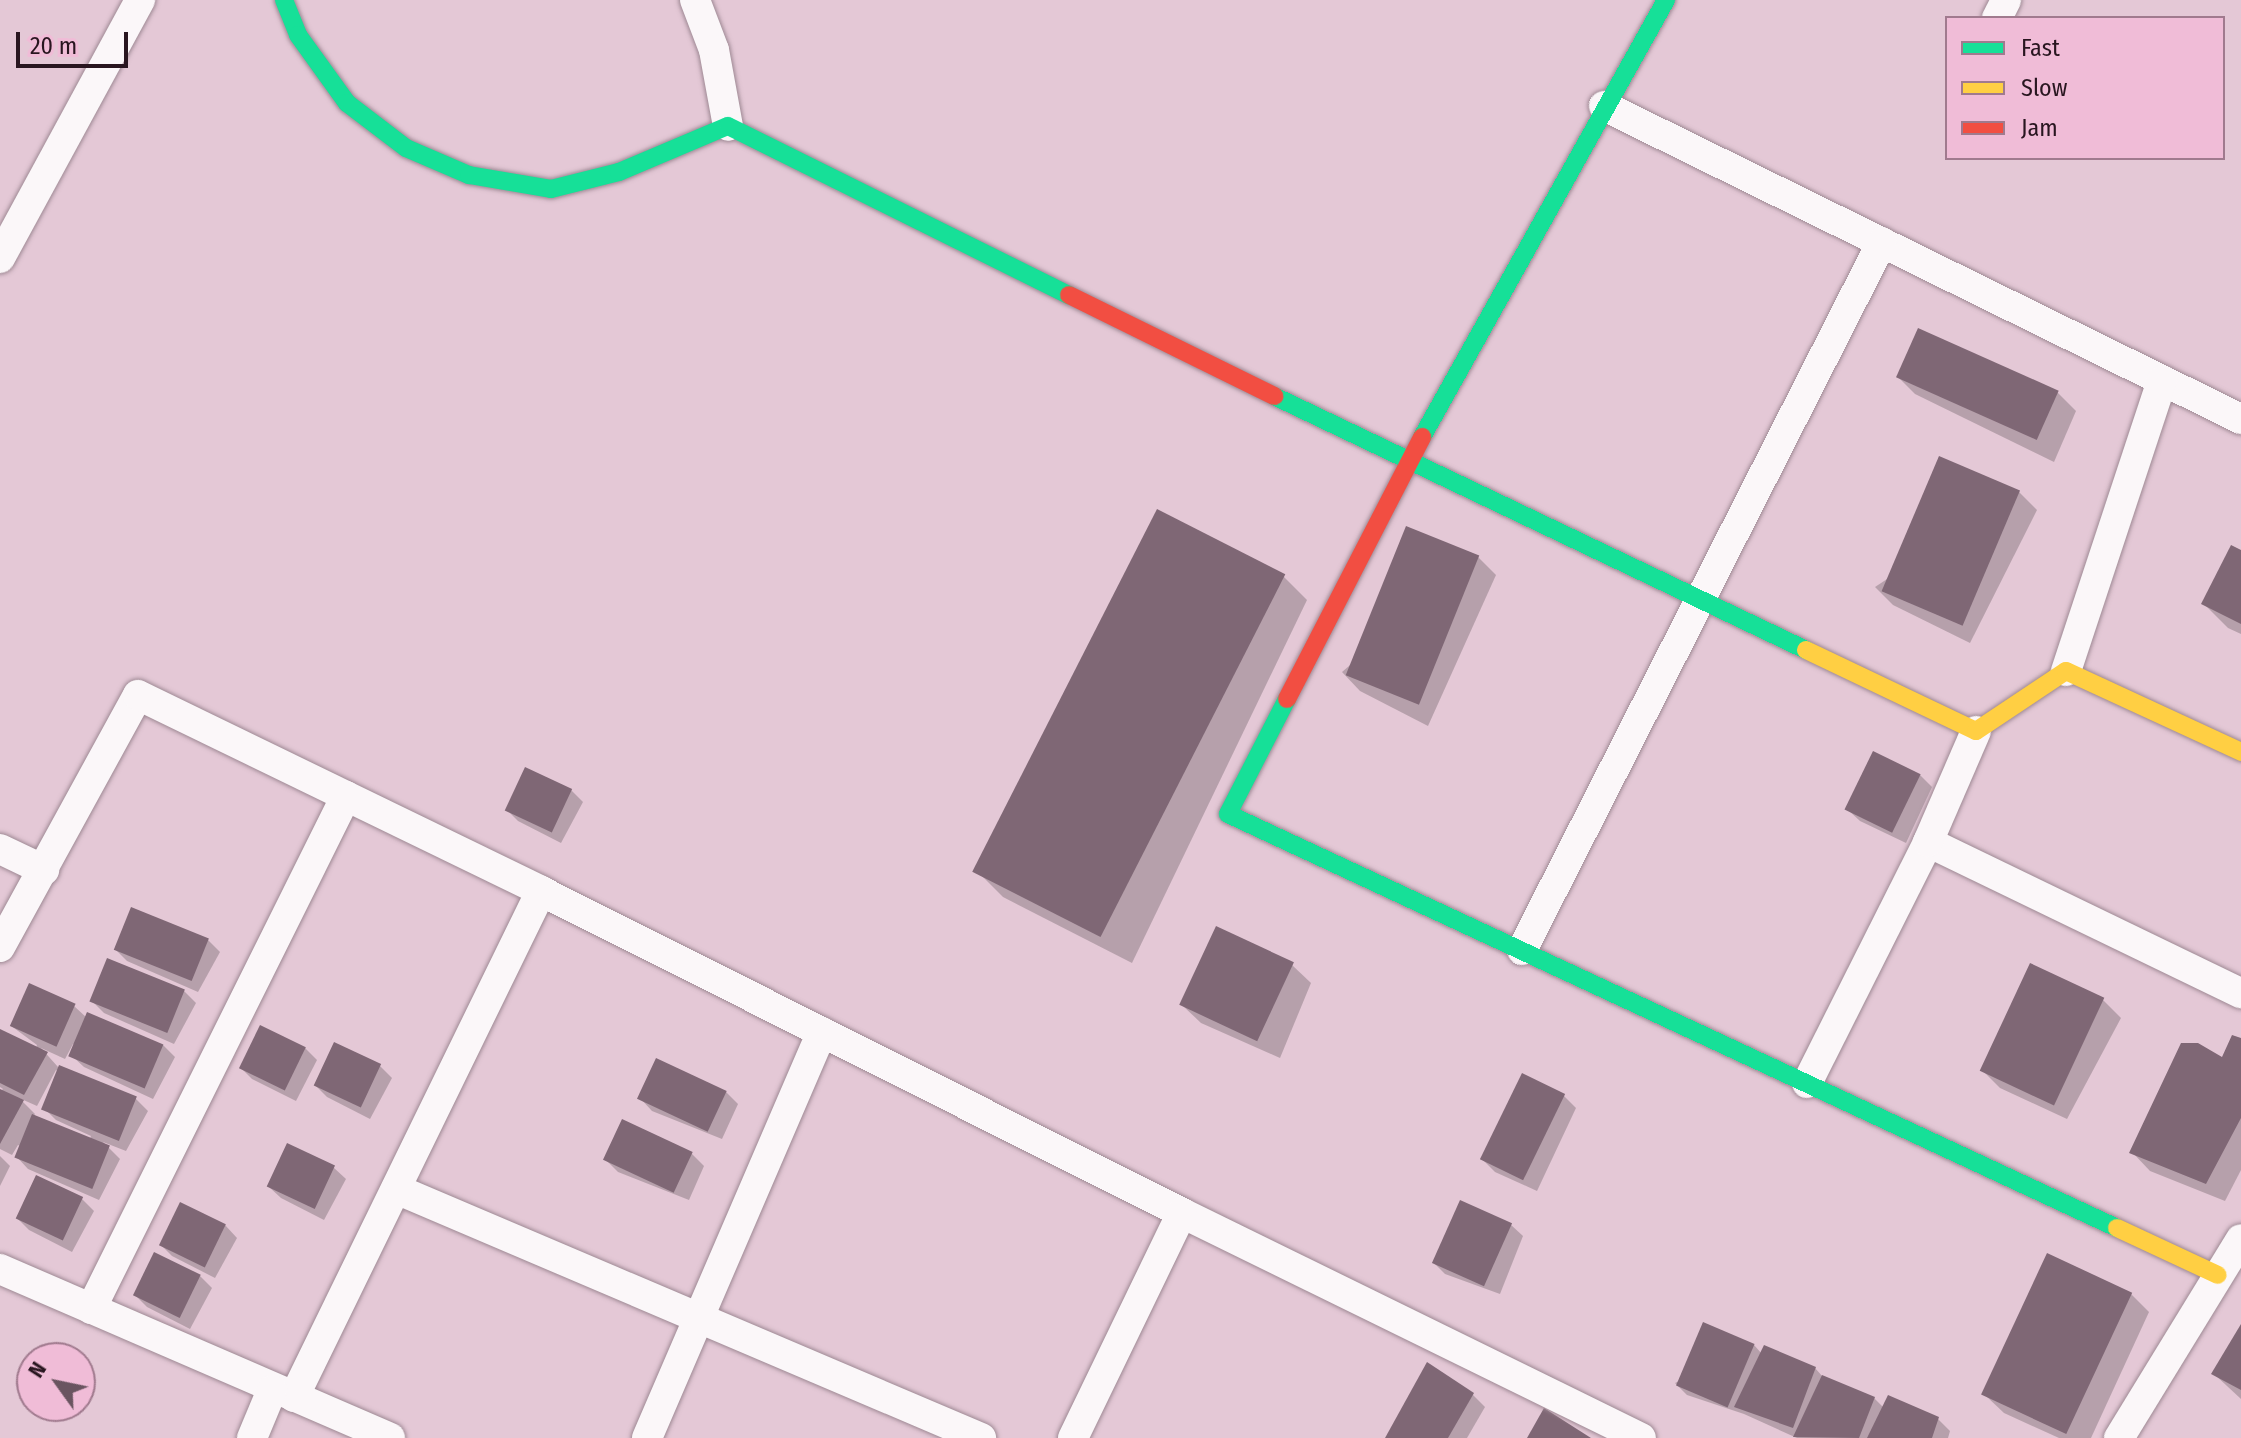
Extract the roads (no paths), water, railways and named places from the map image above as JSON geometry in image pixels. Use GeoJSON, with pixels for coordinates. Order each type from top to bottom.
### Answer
{"type":"FeatureCollection","features":[{"type":"Feature","properties":{"kind":"street"},"geometry":{"type":"LineString","coordinates":[[0,258],[140,0]]}},
{"type":"Feature","properties":{"kind":"street"},"geometry":{"type":"LineString","coordinates":[[284,0],[298,35],[347,103],[406,148],[469,175],[551,189],[619,172],[728,126],[1409,461],[1976,731]]}},
{"type":"Feature","properties":{"kind":"street"},"geometry":{"type":"LineString","coordinates":[[695,0],[714,50],[728,126]]}},
{"type":"Feature","properties":{"kind":"street"},"geometry":{"type":"LineString","coordinates":[[1666,0],[1604,106],[1409,461],[1228,814],[2218,1275]]}},
{"type":"Feature","properties":{"kind":"street"},"geometry":{"type":"LineString","coordinates":[[1604,106],[2241,419]]}},
{"type":"Feature","properties":{"kind":"street"},"geometry":{"type":"LineString","coordinates":[[1522,950],[1882,242]]}},
{"type":"Feature","properties":{"kind":"street"},"geometry":{"type":"LineString","coordinates":[[1807,1083],[1928,842],[1976,731],[2066,671],[2162,380]]}},
{"type":"Feature","properties":{"kind":"street"},"geometry":{"type":"LineString","coordinates":[[2066,671],[2241,752]]}},
{"type":"Feature","properties":{"kind":"street"},"geometry":{"type":"LineString","coordinates":[[0,947],[138,695],[541,891],[1182,1213],[1641,1438]]}},
{"type":"Feature","properties":{"kind":"street"},"geometry":{"type":"LineString","coordinates":[[91,1309],[346,796]]}},
{"type":"Feature","properties":{"kind":"street"},"geometry":{"type":"LineString","coordinates":[[1928,842],[2241,993]]}},
{"type":"Feature","properties":{"kind":"street"},"geometry":{"type":"LineString","coordinates":[[0,849],[44,870]]}},
{"type":"Feature","properties":{"kind":"street"},"geometry":{"type":"LineString","coordinates":[[252,1438],[283,1393],[396,1189],[541,891]]}},
{"type":"Feature","properties":{"kind":"street"},"geometry":{"type":"LineString","coordinates":[[647,1438],[822,1032]]}},
{"type":"Feature","properties":{"kind":"street"},"geometry":{"type":"LineString","coordinates":[[396,1189],[981,1438]]}},
{"type":"Feature","properties":{"kind":"street"},"geometry":{"type":"LineString","coordinates":[[1073,1438],[1182,1213]]}},
{"type":"Feature","properties":{"kind":"street"},"geometry":{"type":"LineString","coordinates":[[2119,1438],[2241,1239]]}},
{"type":"Feature","properties":{"kind":"street"},"geometry":{"type":"LineString","coordinates":[[0,1269],[390,1438]]}}]}
